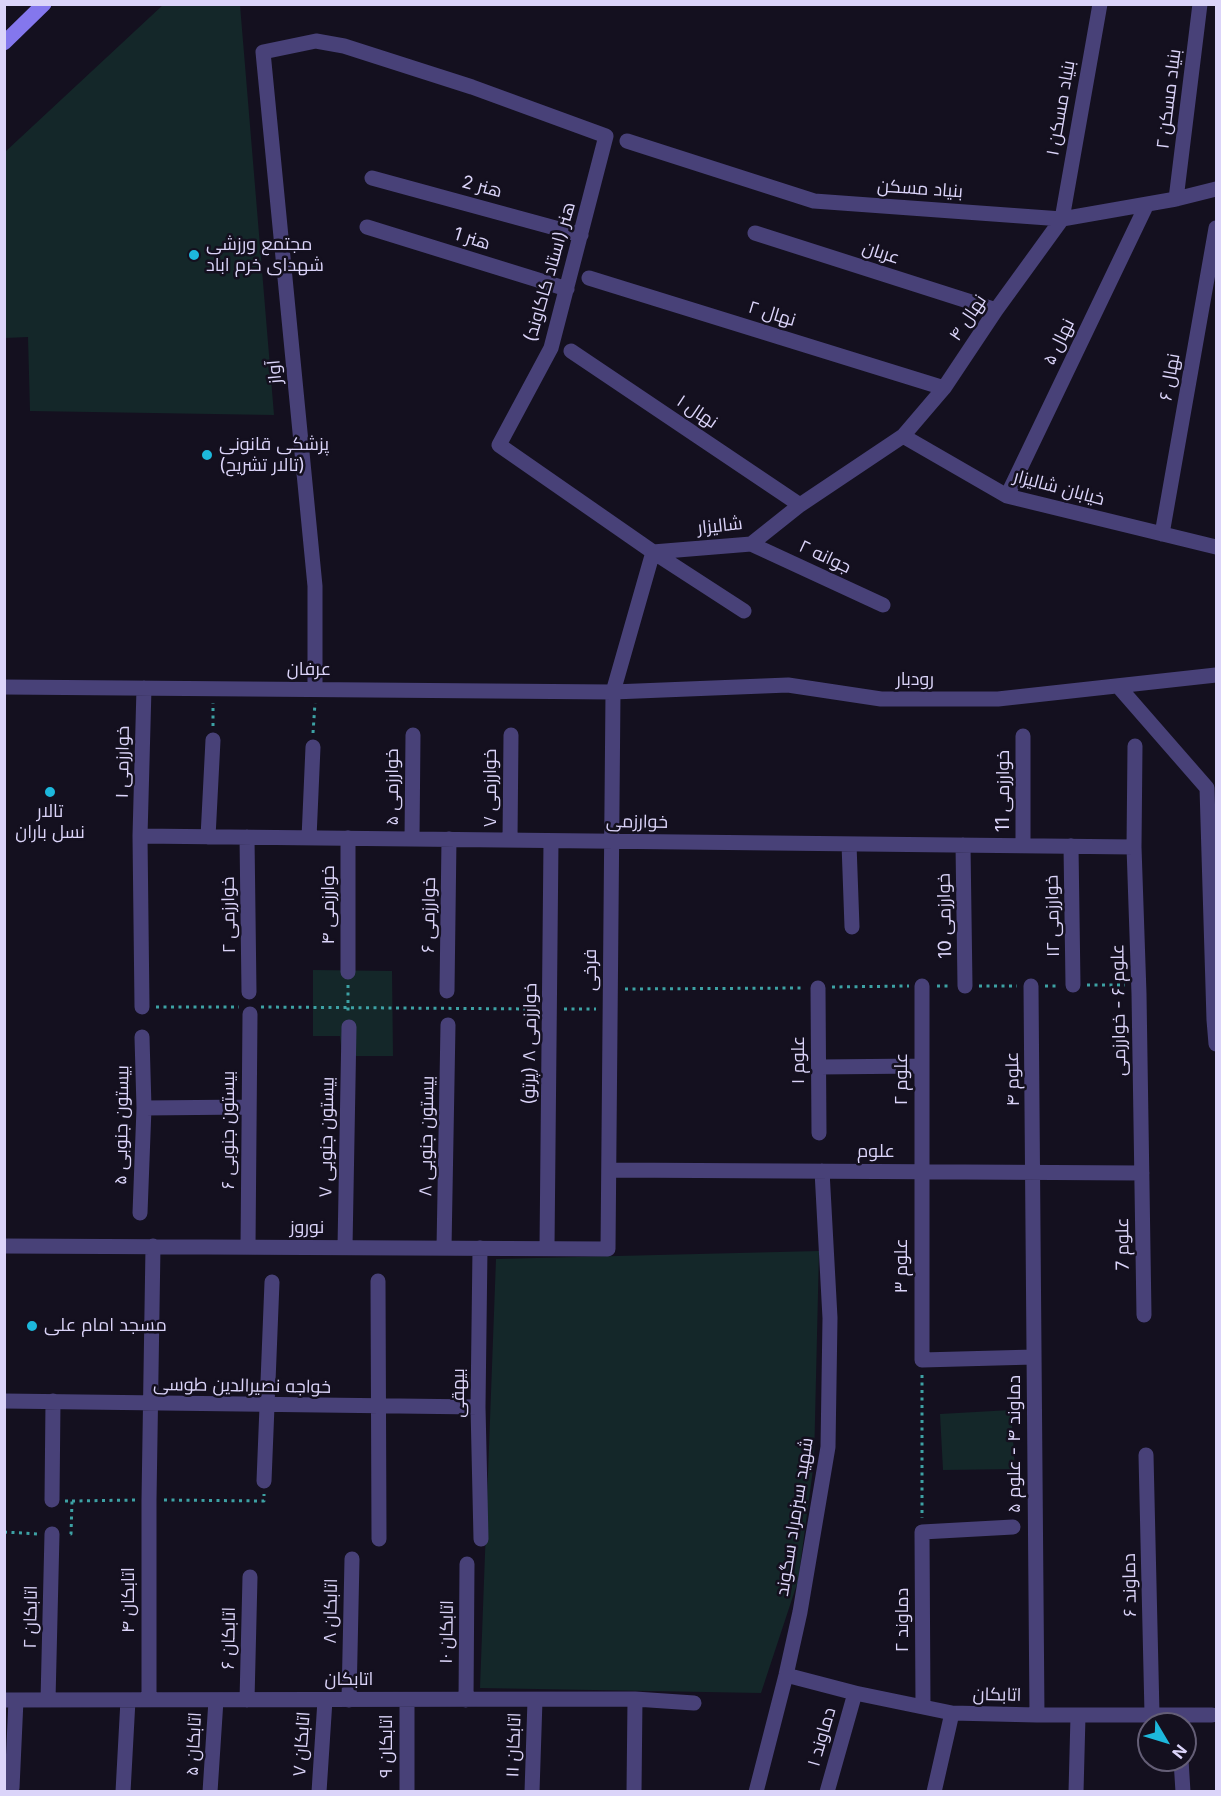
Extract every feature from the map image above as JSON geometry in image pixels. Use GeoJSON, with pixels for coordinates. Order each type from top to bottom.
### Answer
{"type":"FeatureCollection","features":[{"type":"Feature","properties":{"kind":"main road"},"geometry":{"type":"LineString","coordinates":[[4,43],[44,4]]}},
{"type":"Feature","properties":{"kind":"street","name":"بنیاد مسکن ۱"},"geometry":{"type":"LineString","coordinates":[[1062,219],[1100,4]]}},
{"type":"Feature","properties":{"kind":"street","name":"بنیاد مسکن ۲"},"geometry":{"type":"LineString","coordinates":[[1176,199],[1200,4]]}},
{"type":"Feature","properties":{"kind":"street","name":"هنر (استاد کاکاوند)"},"geometry":{"type":"LineString","coordinates":[[263,52],[316,41],[344,46],[472,87],[606,136],[551,348],[499,445],[653,552]]}},
{"type":"Feature","properties":{"kind":"street","name":"آواز"},"geometry":{"type":"LineString","coordinates":[[263,52],[315,586],[315,689]]}},
{"type":"Feature","properties":{"kind":"street","name":"بنیاد مسکن"},"geometry":{"type":"LineString","coordinates":[[627,141],[814,201],[1062,219],[1176,199],[1216,189]]}},
{"type":"Feature","properties":{"kind":"street","name":"هنر 2"},"geometry":{"type":"LineString","coordinates":[[372,178],[581,235]]}},
{"type":"Feature","properties":{"kind":"street","name":"نهال ۵"},"geometry":{"type":"LineString","coordinates":[[1007,496],[1147,204]]}},
{"type":"Feature","properties":{"kind":"street","name":"نهال ۴"},"geometry":{"type":"LineString","coordinates":[[903,436],[944,388],[996,310],[1062,219]]}},
{"type":"Feature","properties":{"kind":"street","name":"هنر 1"},"geometry":{"type":"LineString","coordinates":[[367,226],[567,289]]}},
{"type":"Feature","properties":{"kind":"street","name":"نهال ۶"},"geometry":{"type":"LineString","coordinates":[[1162,534],[1216,228]]}},
{"type":"Feature","properties":{"kind":"street","name":"عربان"},"geometry":{"type":"LineString","coordinates":[[755,233],[996,310]]}},
{"type":"Feature","properties":{"kind":"street","name":"نهال ۲"},"geometry":{"type":"LineString","coordinates":[[589,278],[944,388]]}},
{"type":"Feature","properties":{"kind":"street","name":"نهال ۱"},"geometry":{"type":"LineString","coordinates":[[571,351],[800,505]]}},
{"type":"Feature","properties":{"kind":"street","name":"خیابان شالیزار"},"geometry":{"type":"LineString","coordinates":[[903,436],[1007,496],[1216,547]]}},
{"type":"Feature","properties":{"kind":"street","name":"شالیزار"},"geometry":{"type":"LineString","coordinates":[[653,552],[751,544],[800,505],[903,436]]}},
{"type":"Feature","properties":{"kind":"street","name":"جوانه ۲"},"geometry":{"type":"LineString","coordinates":[[751,544],[883,605]]}},
{"type":"Feature","properties":{"kind":"street"},"geometry":{"type":"LineString","coordinates":[[613,692],[653,552],[744,611]]}},
{"type":"Feature","properties":{"kind":"street","name":"رودبار"},"geometry":{"type":"LineString","coordinates":[[613,692],[788,685],[881,699],[998,699],[1216,675]]}},
{"type":"Feature","properties":{"kind":"street"},"geometry":{"type":"LineString","coordinates":[[1118,686],[1207,788],[1214,896],[1216,1044]]}},
{"type":"Feature","properties":{"kind":"street","name":"عرفان"},"geometry":{"type":"LineString","coordinates":[[4,687],[613,692]]}},
{"type":"Feature","properties":{"kind":"street","name":"خوارزمی ۱"},"geometry":{"type":"LineString","coordinates":[[142,1006],[140,836],[144,688]]}},
{"type":"Feature","properties":{"kind":"street","name":"فرخی"},"geometry":{"type":"LineString","coordinates":[[608,1249],[613,692]]}},
{"type":"Feature","properties":{"kind":"street","name":"خوارزمی ۵"},"geometry":{"type":"LineString","coordinates":[[412,839],[413,735]]}},
{"type":"Feature","properties":{"kind":"street","name":"خوارزمی ۷"},"geometry":{"type":"LineString","coordinates":[[510,840],[511,735]]}},
{"type":"Feature","properties":{"kind":"street","name":"خوارزمی 11"},"geometry":{"type":"LineString","coordinates":[[1023,736],[1023,846]]}},
{"type":"Feature","properties":{"kind":"street"},"geometry":{"type":"LineString","coordinates":[[208,837],[213,740]]}},
{"type":"Feature","properties":{"kind":"street","name":"علوم ۶ - خوارزمی"},"geometry":{"type":"LineString","coordinates":[[1135,746],[1134,847],[1142,1173]]}},
{"type":"Feature","properties":{"kind":"street"},"geometry":{"type":"LineString","coordinates":[[309,838],[313,747]]}},
{"type":"Feature","properties":{"kind":"street","name":"خوارزمی"},"geometry":{"type":"LineString","coordinates":[[140,836],[1134,847]]}},
{"type":"Feature","properties":{"kind":"street","name":"خوارزمی ۲"},"geometry":{"type":"LineString","coordinates":[[248,837],[252,1005]]}},
{"type":"Feature","properties":{"kind":"street","name":"خوارزمی ۴"},"geometry":{"type":"LineString","coordinates":[[348,838],[348,972]]}},
{"type":"Feature","properties":{"kind":"street","name":"خوارزمی ۶"},"geometry":{"type":"LineString","coordinates":[[447,991],[449,839]]}},
{"type":"Feature","properties":{"kind":"street","name":"خوارزمی ۸ (پرتو)"},"geometry":{"type":"LineString","coordinates":[[547,1248],[551,841]]}},
{"type":"Feature","properties":{"kind":"street"},"geometry":{"type":"LineString","coordinates":[[849,844],[852,927]]}},
{"type":"Feature","properties":{"kind":"street","name":"خوارزمی 10"},"geometry":{"type":"LineString","coordinates":[[963,845],[965,986]]}},
{"type":"Feature","properties":{"kind":"street","name":"خوارزمی ۱۲"},"geometry":{"type":"LineString","coordinates":[[1071,846],[1073,986]]}},
{"type":"Feature","properties":{"kind":"street","name":"علوم ۲"},"geometry":{"type":"LineString","coordinates":[[921,1172],[922,986]]}},
{"type":"Feature","properties":{"kind":"street","name":"علوم ۴"},"geometry":{"type":"LineString","coordinates":[[1031,986],[1034,1172]]}},
{"type":"Feature","properties":{"kind":"street","name":"علوم ۱"},"geometry":{"type":"LineString","coordinates":[[818,988],[819,1133]]}},
{"type":"Feature","properties":{"kind":"street","name":"بیستون جنوبی ۶"},"geometry":{"type":"LineString","coordinates":[[248,1247],[252,1005]]}},
{"type":"Feature","properties":{"kind":"street","name":"بیستون جنوبی ۸"},"geometry":{"type":"LineString","coordinates":[[444,1248],[448,1025]]}},
{"type":"Feature","properties":{"kind":"street","name":"بیستون جنوبی ۷"},"geometry":{"type":"LineString","coordinates":[[345,1247],[349,1027]]}},
{"type":"Feature","properties":{"kind":"street","name":"بیستون جنوبی ۵"},"geometry":{"type":"LineString","coordinates":[[140,1213],[144,1108],[142,1037]]}},
{"type":"Feature","properties":{"kind":"street"},"geometry":{"type":"LineString","coordinates":[[819,1066],[921,1066]]}},
{"type":"Feature","properties":{"kind":"street"},"geometry":{"type":"LineString","coordinates":[[144,1108],[249,1107]]}},
{"type":"Feature","properties":{"kind":"street","name":"علوم"},"geometry":{"type":"LineString","coordinates":[[609,1170],[1142,1173]]}},
{"type":"Feature","properties":{"kind":"street","name":"شهید سبزمراد سگوند"},"geometry":{"type":"LineString","coordinates":[[756,1791],[800,1612],[828,1447],[830,1318],[822,1171]]}},
{"type":"Feature","properties":{"kind":"street","name":"علوم ۳"},"geometry":{"type":"LineString","coordinates":[[921,1172],[922,1360]]}},
{"type":"Feature","properties":{"kind":"street","name":"دماوند ۴ - علوم ۵"},"geometry":{"type":"LineString","coordinates":[[1034,1172],[1037,1715]]}},
{"type":"Feature","properties":{"kind":"street","name":"علوم 7"},"geometry":{"type":"LineString","coordinates":[[1142,1173],[1144,1315]]}},
{"type":"Feature","properties":{"kind":"street","name":"نوروز"},"geometry":{"type":"LineString","coordinates":[[4,1245],[608,1249]]}},
{"type":"Feature","properties":{"kind":"street","name":"اتابکان ۴"},"geometry":{"type":"LineString","coordinates":[[149,1700],[153,1246]]}},
{"type":"Feature","properties":{"kind":"street","name":"بیهقی"},"geometry":{"type":"LineString","coordinates":[[480,1248],[478,1407],[482,1539]]}},
{"type":"Feature","properties":{"kind":"street"},"geometry":{"type":"LineString","coordinates":[[378,1281],[379,1539]]}},
{"type":"Feature","properties":{"kind":"street"},"geometry":{"type":"LineString","coordinates":[[264,1481],[272,1282]]}},
{"type":"Feature","properties":{"kind":"street"},"geometry":{"type":"LineString","coordinates":[[922,1360],[1034,1357]]}},
{"type":"Feature","properties":{"kind":"street","name":"خواجه نصیرالدین طوسی"},"geometry":{"type":"LineString","coordinates":[[4,1401],[478,1407]]}},
{"type":"Feature","properties":{"kind":"street"},"geometry":{"type":"LineString","coordinates":[[52,1500],[53,1401]]}},
{"type":"Feature","properties":{"kind":"street","name":"دماوند ۶"},"geometry":{"type":"LineString","coordinates":[[1146,1455],[1152,1712]]}},
{"type":"Feature","properties":{"kind":"street"},"geometry":{"type":"LineString","coordinates":[[922,1532],[1013,1527]]}},
{"type":"Feature","properties":{"kind":"street","name":"دماوند ۲"},"geometry":{"type":"LineString","coordinates":[[922,1532],[923,1707]]}},
{"type":"Feature","properties":{"kind":"street","name":"اتابکان ۲"},"geometry":{"type":"LineString","coordinates":[[48,1700],[52,1534]]}},
{"type":"Feature","properties":{"kind":"street","name":"اتابکان ۸"},"geometry":{"type":"LineString","coordinates":[[349,1700],[352,1559]]}},
{"type":"Feature","properties":{"kind":"street","name":"اتابکان ۱۰"},"geometry":{"type":"LineString","coordinates":[[466,1700],[467,1564]]}},
{"type":"Feature","properties":{"kind":"street","name":"اتابکان ۶"},"geometry":{"type":"LineString","coordinates":[[247,1700],[250,1577]]}},
{"type":"Feature","properties":{"kind":"street","name":"اتابکان"},"geometry":{"type":"LineString","coordinates":[[786,1675],[855,1693],[952,1713],[1078,1716],[1137,1714]]}},
{"type":"Feature","properties":{"kind":"street","name":"دماوند ۱"},"geometry":{"type":"LineString","coordinates":[[827,1791],[855,1693]]}},
{"type":"Feature","properties":{"kind":"street"},"geometry":{"type":"LineString","coordinates":[[634,1791],[635,1699]]}},
{"type":"Feature","properties":{"kind":"street","name":"اتابکان"},"geometry":{"type":"LineString","coordinates":[[10,1700],[635,1699],[694,1703]]}},
{"type":"Feature","properties":{"kind":"street"},"geometry":{"type":"LineString","coordinates":[[10,1700],[12,1788]]}},
{"type":"Feature","properties":{"kind":"street"},"geometry":{"type":"LineString","coordinates":[[123,1791],[128,1700]]}},
{"type":"Feature","properties":{"kind":"street","name":"اتابکان ۵"},"geometry":{"type":"LineString","coordinates":[[210,1791],[216,1700]]}},
{"type":"Feature","properties":{"kind":"street","name":"اتابکان ۷"},"geometry":{"type":"LineString","coordinates":[[319,1791],[325,1700]]}},
{"type":"Feature","properties":{"kind":"street","name":"اتابکان ۹"},"geometry":{"type":"LineString","coordinates":[[407,1700],[407,1791]]}},
{"type":"Feature","properties":{"kind":"street","name":"اتابکان ۱۱"},"geometry":{"type":"LineString","coordinates":[[532,1791],[535,1700]]}},
{"type":"Feature","properties":{"kind":"street"},"geometry":{"type":"LineString","coordinates":[[934,1791],[952,1713]]}},
{"type":"Feature","properties":{"kind":"street","name":"اتابکان"},"geometry":{"type":"LineString","coordinates":[[1197,1717],[1212,1715]]}},
{"type":"Feature","properties":{"kind":"street"},"geometry":{"type":"LineString","coordinates":[[1076,1791],[1078,1716]]}},
{"type":"Feature","properties":{"kind":"street"},"geometry":{"type":"LineString","coordinates":[[1182,1772],[1183,1791]]}},
{"type":"Feature","properties":{"kind":"path"},"geometry":{"type":"LineString","coordinates":[[213,689],[213,740]]}},
{"type":"Feature","properties":{"kind":"path"},"geometry":{"type":"LineString","coordinates":[[313,747],[315,689]]}},
{"type":"Feature","properties":{"kind":"path"},"geometry":{"type":"LineString","coordinates":[[348,972],[349,1027]]}},
{"type":"Feature","properties":{"kind":"path"},"geometry":{"type":"LineString","coordinates":[[611,989],[1139,985]]}},
{"type":"Feature","properties":{"kind":"path"},"geometry":{"type":"LineString","coordinates":[[447,991],[448,1025]]}},
{"type":"Feature","properties":{"kind":"path"},"geometry":{"type":"LineString","coordinates":[[142,1006],[611,1008]]}},
{"type":"Feature","properties":{"kind":"path"},"geometry":{"type":"LineString","coordinates":[[922,1360],[922,1532]]}},
{"type":"Feature","properties":{"kind":"path"},"geometry":{"type":"LineString","coordinates":[[72,1501],[264,1501],[264,1481]]}},
{"type":"Feature","properties":{"kind":"green space"},"geometry":{"type":"Polygon","coordinates":[[[164,4],[240,5],[274,415],[30,411],[28,337],[5,338],[5,152],[164,4]]]}},
{"type":"Feature","properties":{"kind":"green space"},"geometry":{"type":"Polygon","coordinates":[[[313,970],[392,971],[393,1056],[342,1056],[340,1036],[313,1036],[313,970]]]}},
{"type":"Feature","properties":{"kind":"green space"},"geometry":{"type":"Polygon","coordinates":[[[819,1251],[814,1462],[798,1581],[761,1693],[480,1688],[496,1259],[819,1251]]]}},
{"type":"Feature","properties":{"kind":"green space"},"geometry":{"type":"Polygon","coordinates":[[[1011,1410],[1015,1469],[943,1470],[940,1414],[1011,1410]]]}},
{"type":"Feature","properties":{"kind":"place","name":"مجتمع ورزشی شهدای خرم اباد"},"geometry":{"type":"Point","coordinates":[194,255]}},
{"type":"Feature","properties":{"kind":"place","name":"پزشکی قانونی (تالار تشریح)"},"geometry":{"type":"Point","coordinates":[207,455]}},
{"type":"Feature","properties":{"kind":"place","name":"تالار نسل باران"},"geometry":{"type":"Point","coordinates":[50,792]}},
{"type":"Feature","properties":{"kind":"place","name":"مسجد امام علی"},"geometry":{"type":"Point","coordinates":[32,1326]}}]}
